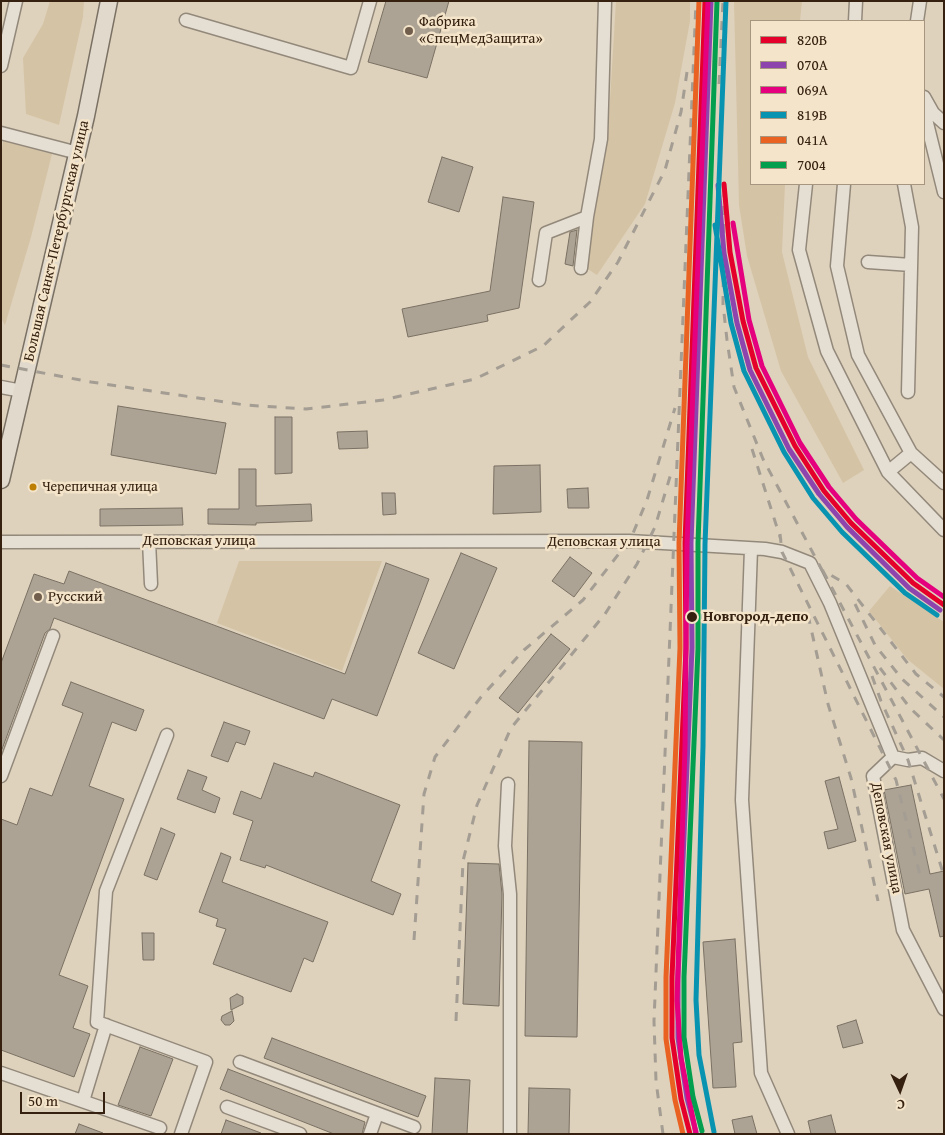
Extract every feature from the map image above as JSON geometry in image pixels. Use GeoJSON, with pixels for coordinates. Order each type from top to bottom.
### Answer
{"type":"FeatureCollection","features":[{"type":"Feature","properties":{"kind":"main road","name":"Большая Санкт-Петербургская улица"},"geometry":{"type":"LineString","coordinates":[[1,480],[78,153],[109,1]]}},
{"type":"Feature","properties":{"kind":"street"},"geometry":{"type":"LineString","coordinates":[[1,66],[16,1]]}},
{"type":"Feature","properties":{"kind":"street"},"geometry":{"type":"LineString","coordinates":[[186,20],[351,68],[370,1]]}},
{"type":"Feature","properties":{"kind":"street"},"geometry":{"type":"LineString","coordinates":[[581,268],[601,139],[605,1]]}},
{"type":"Feature","properties":{"kind":"street"},"geometry":{"type":"LineString","coordinates":[[855,20],[856,1]]}},
{"type":"Feature","properties":{"kind":"street"},"geometry":{"type":"LineString","coordinates":[[917,20],[920,1]]}},
{"type":"Feature","properties":{"kind":"street"},"geometry":{"type":"LineString","coordinates":[[925,99],[934,114],[944,123]]}},
{"type":"Feature","properties":{"kind":"street"},"geometry":{"type":"LineString","coordinates":[[934,114],[944,192]]}},
{"type":"Feature","properties":{"kind":"street"},"geometry":{"type":"LineString","coordinates":[[1,133],[78,153]]}},
{"type":"Feature","properties":{"kind":"street"},"geometry":{"type":"LineString","coordinates":[[806,185],[799,250],[827,351],[888,472],[944,530]]}},
{"type":"Feature","properties":{"kind":"street"},"geometry":{"type":"LineString","coordinates":[[844,185],[837,266],[858,355],[911,453],[944,483]]}},
{"type":"Feature","properties":{"kind":"street"},"geometry":{"type":"LineString","coordinates":[[904,185],[912,227],[908,392]]}},
{"type":"Feature","properties":{"kind":"street"},"geometry":{"type":"LineString","coordinates":[[539,280],[546,233],[588,217]]}},
{"type":"Feature","properties":{"kind":"street"},"geometry":{"type":"LineString","coordinates":[[868,262],[911,265]]}},
{"type":"Feature","properties":{"kind":"street"},"geometry":{"type":"LineString","coordinates":[[1,387],[22,392]]}},
{"type":"Feature","properties":{"kind":"street"},"geometry":{"type":"LineString","coordinates":[[888,472],[911,453]]}},
{"type":"Feature","properties":{"kind":"street"},"geometry":{"type":"LineString","coordinates":[[149,541],[151,584]]}},
{"type":"Feature","properties":{"kind":"street","name":"Деповская улица"},"geometry":{"type":"LineString","coordinates":[[1,542],[629,541],[782,552],[810,563],[830,603],[893,756],[873,776],[903,930],[944,1009]]}},
{"type":"Feature","properties":{"kind":"street"},"geometry":{"type":"LineString","coordinates":[[751,549],[742,800],[760,1074],[788,1134]]}},
{"type":"Feature","properties":{"kind":"street"},"geometry":{"type":"LineString","coordinates":[[1,776],[53,636]]}},
{"type":"Feature","properties":{"kind":"street"},"geometry":{"type":"LineString","coordinates":[[167,735],[106,891],[97,1022],[206,1062],[181,1134]]}},
{"type":"Feature","properties":{"kind":"street"},"geometry":{"type":"LineString","coordinates":[[893,756],[908,760],[922,758],[944,771]]}},
{"type":"Feature","properties":{"kind":"street"},"geometry":{"type":"LineString","coordinates":[[508,784],[505,846],[510,894],[510,1134]]}},
{"type":"Feature","properties":{"kind":"street"},"geometry":{"type":"LineString","coordinates":[[83,1101],[106,1025]]}},
{"type":"Feature","properties":{"kind":"street"},"geometry":{"type":"LineString","coordinates":[[240,1062],[414,1127]]}},
{"type":"Feature","properties":{"kind":"street"},"geometry":{"type":"LineString","coordinates":[[1,1072],[160,1128]]}},
{"type":"Feature","properties":{"kind":"street"},"geometry":{"type":"LineString","coordinates":[[227,1107],[300,1134]]}},
{"type":"Feature","properties":{"kind":"street"},"geometry":{"type":"LineString","coordinates":[[370,1134],[377,1114]]}},
{"type":"Feature","properties":{"kind":"shaded area"},"geometry":{"type":"Polygon","coordinates":[[[50,1],[84,1],[83,17],[59,125],[26,114],[23,58],[43,24],[50,1]]]}},
{"type":"Feature","properties":{"kind":"shaded area"},"geometry":{"type":"Polygon","coordinates":[[[616,1],[690,1],[690,21],[675,103],[645,204],[597,275],[586,268],[608,133],[616,1]]]}},
{"type":"Feature","properties":{"kind":"shaded area"},"geometry":{"type":"Polygon","coordinates":[[[734,1],[802,1],[800,20],[750,20],[750,185],[785,185],[782,252],[808,357],[864,470],[843,483],[781,371],[747,256],[739,205],[734,1]]]}},
{"type":"Feature","properties":{"kind":"shaded area"},"geometry":{"type":"Polygon","coordinates":[[[3,141],[52,154],[31,237],[5,325],[1,318],[1,156],[3,141]]]}},
{"type":"Feature","properties":{"kind":"shaded area"},"geometry":{"type":"Polygon","coordinates":[[[239,561],[382,561],[342,671],[217,623],[239,561]]]}},
{"type":"Feature","properties":{"kind":"shaded area"},"geometry":{"type":"Polygon","coordinates":[[[890,586],[944,622],[944,689],[907,659],[869,611],[890,586]]]}},
{"type":"Feature","properties":{"kind":"building","name":"Фабрика «СпецМедЗащита»"},"geometry":{"type":"Polygon","coordinates":[[[386,1],[449,1],[427,78],[368,62],[386,1]]]}},
{"type":"Feature","properties":{"kind":"building"},"geometry":{"type":"Polygon","coordinates":[[[442,157],[473,167],[459,212],[428,202],[442,157]]]}},
{"type":"Feature","properties":{"kind":"building"},"geometry":{"type":"Polygon","coordinates":[[[503,197],[534,202],[519,308],[487,315],[488,321],[408,337],[402,309],[490,291],[503,197]]]}},
{"type":"Feature","properties":{"kind":"building"},"geometry":{"type":"Polygon","coordinates":[[[577,230],[573,266],[565,264],[570,232],[577,230]]]}},
{"type":"Feature","properties":{"kind":"building"},"geometry":{"type":"Polygon","coordinates":[[[118,406],[226,423],[216,474],[111,455],[118,406]]]}},
{"type":"Feature","properties":{"kind":"building"},"geometry":{"type":"Polygon","coordinates":[[[275,417],[292,417],[292,473],[275,474],[275,417]]]}},
{"type":"Feature","properties":{"kind":"building"},"geometry":{"type":"Polygon","coordinates":[[[367,431],[368,448],[339,449],[337,432],[367,431]]]}},
{"type":"Feature","properties":{"kind":"building"},"geometry":{"type":"Polygon","coordinates":[[[540,465],[541,512],[493,514],[494,466],[540,465]]]}},
{"type":"Feature","properties":{"kind":"building"},"geometry":{"type":"Polygon","coordinates":[[[239,469],[256,469],[256,506],[311,504],[312,521],[256,523],[256,525],[208,524],[208,509],[239,509],[239,469]]]}},
{"type":"Feature","properties":{"kind":"building"},"geometry":{"type":"Polygon","coordinates":[[[588,488],[589,508],[568,508],[567,489],[588,488]]]}},
{"type":"Feature","properties":{"kind":"building"},"geometry":{"type":"Polygon","coordinates":[[[382,493],[395,493],[396,514],[383,515],[382,493]]]}},
{"type":"Feature","properties":{"kind":"building"},"geometry":{"type":"Polygon","coordinates":[[[182,508],[183,525],[100,526],[100,509],[182,508]]]}},
{"type":"Feature","properties":{"kind":"building"},"geometry":{"type":"Polygon","coordinates":[[[461,553],[497,568],[454,669],[418,653],[461,553]]]}},
{"type":"Feature","properties":{"kind":"building"},"geometry":{"type":"Polygon","coordinates":[[[570,557],[592,573],[574,597],[552,581],[570,557]]]}},
{"type":"Feature","properties":{"kind":"building"},"geometry":{"type":"Polygon","coordinates":[[[386,563],[429,579],[377,716],[332,699],[324,719],[54,618],[50,629],[45,633],[1,752],[1,663],[34,574],[64,584],[69,571],[345,674],[386,563]]]}},
{"type":"Feature","properties":{"kind":"building"},"geometry":{"type":"Polygon","coordinates":[[[551,634],[570,649],[518,713],[499,698],[551,634]]]}},
{"type":"Feature","properties":{"kind":"building"},"geometry":{"type":"Polygon","coordinates":[[[71,682],[144,710],[136,731],[112,722],[89,786],[124,799],[59,975],[88,986],[73,1028],[90,1034],[74,1077],[1,1050],[1,819],[17,825],[30,788],[52,796],[83,713],[62,705],[71,682]]]}},
{"type":"Feature","properties":{"kind":"building"},"geometry":{"type":"Polygon","coordinates":[[[224,722],[250,731],[245,745],[236,742],[228,762],[211,756],[224,722]]]}},
{"type":"Feature","properties":{"kind":"building"},"geometry":{"type":"Polygon","coordinates":[[[529,741],[582,742],[577,1037],[525,1036],[529,741]]]}},
{"type":"Feature","properties":{"kind":"building"},"geometry":{"type":"Polygon","coordinates":[[[274,763],[313,777],[315,772],[400,805],[371,881],[401,894],[393,915],[266,865],[265,868],[240,860],[253,821],[233,814],[241,791],[261,799],[274,763]]]}},
{"type":"Feature","properties":{"kind":"building"},"geometry":{"type":"Polygon","coordinates":[[[188,770],[207,777],[202,790],[220,798],[215,813],[177,799],[188,770]]]}},
{"type":"Feature","properties":{"kind":"building"},"geometry":{"type":"Polygon","coordinates":[[[839,777],[856,841],[828,849],[824,832],[838,829],[825,781],[839,777]]]}},
{"type":"Feature","properties":{"kind":"building"},"geometry":{"type":"Polygon","coordinates":[[[911,785],[930,874],[944,871],[944,936],[940,937],[929,889],[905,894],[884,790],[911,785]]]}},
{"type":"Feature","properties":{"kind":"building"},"geometry":{"type":"Polygon","coordinates":[[[161,828],[175,834],[157,880],[144,875],[161,828]]]}},
{"type":"Feature","properties":{"kind":"building"},"geometry":{"type":"Polygon","coordinates":[[[221,853],[231,857],[222,882],[328,922],[313,962],[304,958],[291,992],[213,964],[226,929],[216,926],[218,919],[199,912],[221,853]]]}},
{"type":"Feature","properties":{"kind":"building"},"geometry":{"type":"Polygon","coordinates":[[[468,863],[499,864],[502,894],[499,1006],[463,1004],[468,863]]]}},
{"type":"Feature","properties":{"kind":"building"},"geometry":{"type":"Polygon","coordinates":[[[142,933],[154,933],[154,960],[143,960],[142,933]]]}},
{"type":"Feature","properties":{"kind":"building"},"geometry":{"type":"Polygon","coordinates":[[[735,939],[742,1042],[733,1043],[736,1087],[713,1088],[703,942],[735,939]]]}},
{"type":"Feature","properties":{"kind":"building"},"geometry":{"type":"Polygon","coordinates":[[[237,994],[243,997],[243,1004],[231,1010],[230,998],[237,994]]]}},
{"type":"Feature","properties":{"kind":"building"},"geometry":{"type":"Polygon","coordinates":[[[232,1011],[234,1021],[230,1025],[225,1025],[221,1020],[222,1016],[232,1011]]]}},
{"type":"Feature","properties":{"kind":"building"},"geometry":{"type":"Polygon","coordinates":[[[856,1020],[863,1043],[843,1048],[837,1026],[856,1020]]]}},
{"type":"Feature","properties":{"kind":"building"},"geometry":{"type":"Polygon","coordinates":[[[272,1038],[426,1096],[418,1117],[264,1058],[272,1038]]]}},
{"type":"Feature","properties":{"kind":"building"},"geometry":{"type":"Polygon","coordinates":[[[140,1047],[173,1059],[151,1116],[118,1105],[140,1047]]]}},
{"type":"Feature","properties":{"kind":"building"},"geometry":{"type":"Polygon","coordinates":[[[228,1069],[365,1122],[362,1134],[334,1134],[220,1089],[228,1069]]]}},
{"type":"Feature","properties":{"kind":"building"},"geometry":{"type":"Polygon","coordinates":[[[435,1078],[470,1080],[467,1134],[432,1134],[435,1078]]]}},
{"type":"Feature","properties":{"kind":"building"},"geometry":{"type":"Polygon","coordinates":[[[529,1088],[570,1089],[569,1134],[528,1134],[529,1088]]]}},
{"type":"Feature","properties":{"kind":"building"},"geometry":{"type":"Polygon","coordinates":[[[831,1115],[836,1134],[811,1134],[808,1121],[831,1115]]]}},
{"type":"Feature","properties":{"kind":"building"},"geometry":{"type":"Polygon","coordinates":[[[752,1116],[757,1134],[735,1134],[732,1120],[752,1116]]]}},
{"type":"Feature","properties":{"kind":"building"},"geometry":{"type":"Polygon","coordinates":[[[226,1120],[261,1133],[261,1134],[221,1134],[226,1120]]]}},
{"type":"Feature","properties":{"kind":"building"},"geometry":{"type":"Polygon","coordinates":[[[79,1124],[103,1133],[103,1134],[75,1134],[79,1124]]]}},
{"type":"Feature","properties":{"kind":"railway"},"geometry":{"type":"LineString","coordinates":[[663,1134],[656,1081],[654,1021],[696,1]]}},
{"type":"Feature","properties":{"kind":"railway"},"geometry":{"type":"LineString","coordinates":[[719,84],[723,1]]}},
{"type":"Feature","properties":{"kind":"railway"},"geometry":{"type":"LineString","coordinates":[[1,365],[91,382],[245,405],[306,409],[383,400],[475,379],[543,346],[590,302],[618,262],[665,170],[681,112],[687,72]]}},
{"type":"Feature","properties":{"kind":"railway"},"geometry":{"type":"LineString","coordinates":[[724,188],[723,304],[727,340],[734,387],[763,459],[822,570],[846,584],[916,674],[944,697]]}},
{"type":"Feature","properties":{"kind":"railway"},"geometry":{"type":"LineString","coordinates":[[414,940],[424,794],[435,757],[481,697],[524,650],[583,600],[631,538],[647,500],[675,408]]}},
{"type":"Feature","properties":{"kind":"railway"},"geometry":{"type":"LineString","coordinates":[[752,449],[781,540]]}},
{"type":"Feature","properties":{"kind":"railway"},"geometry":{"type":"LineString","coordinates":[[456,1021],[463,861],[477,805],[511,728],[605,614],[637,564],[655,527],[672,470]]}},
{"type":"Feature","properties":{"kind":"railway"},"geometry":{"type":"LineString","coordinates":[[780,534],[782,552],[896,780],[920,875]]}},
{"type":"Feature","properties":{"kind":"railway"},"geometry":{"type":"LineString","coordinates":[[823,571],[944,799]]}},
{"type":"Feature","properties":{"kind":"railway"},"geometry":{"type":"LineString","coordinates":[[855,604],[875,645],[902,679],[944,717]]}},
{"type":"Feature","properties":{"kind":"railway"},"geometry":{"type":"LineString","coordinates":[[808,615],[828,704],[851,778],[878,901]]}},
{"type":"Feature","properties":{"kind":"railway"},"geometry":{"type":"LineString","coordinates":[[880,668],[910,708],[944,740]]}},
{"type":"Feature","properties":{"kind":"railway"},"geometry":{"type":"LineString","coordinates":[[872,676],[881,701],[908,760],[944,876]]}},
{"type":"Feature","properties":{"kind":"transit line","name":"041А"},"geometry":{"type":"LineString","coordinates":[[683,1134],[675,1100],[666,1039],[666,977],[680,648],[679,543],[699,1]]}},
{"type":"Feature","properties":{"kind":"transit line","name":"820В"},"geometry":{"type":"LineString","coordinates":[[690,1134],[681,1099],[672,1038],[672,977],[686,648],[685,543],[705,1]]}},
{"type":"Feature","properties":{"kind":"transit line","name":"069А"},"geometry":{"type":"LineString","coordinates":[[696,1134],[681,1058],[677,1000],[685,746],[687,544],[708,1]]}},
{"type":"Feature","properties":{"kind":"transit line","name":"070А"},"geometry":{"type":"LineString","coordinates":[[696,1132],[687,1098],[678,1038],[678,977],[692,648],[691,543],[711,1]]}},
{"type":"Feature","properties":{"kind":"transit line","name":"7004"},"geometry":{"type":"LineString","coordinates":[[702,1131],[693,1097],[684,1037],[684,977],[698,649],[698,543],[717,1]]}},
{"type":"Feature","properties":{"kind":"transit line","name":"819В"},"geometry":{"type":"LineString","coordinates":[[714,1132],[699,1055],[696,1000],[703,746],[705,544],[726,1]]}},
{"type":"Feature","properties":{"kind":"transit line","name":"820В"},"geometry":{"type":"LineString","coordinates":[[724,184],[730,252],[743,321],[756,368],[795,446],[824,491],[851,523],[913,583],[944,605]]}},
{"type":"Feature","properties":{"kind":"transit line","name":"070А"},"geometry":{"type":"LineString","coordinates":[[718,185],[724,253],[737,323],[750,370],[789,449],[819,494],[847,527],[909,588],[940,610]]}},
{"type":"Feature","properties":{"kind":"transit line","name":"069А"},"geometry":{"type":"LineString","coordinates":[[733,223],[749,320],[762,366],[800,443],[829,487],[856,519],[917,578],[944,597]]}},
{"type":"Feature","properties":{"kind":"transit line","name":"819В"},"geometry":{"type":"LineString","coordinates":[[715,225],[731,323],[744,371],[784,452],[813,498],[842,532],[905,593],[937,615]]}},
{"type":"Feature","properties":{"kind":"place","name":"Фабрика «СпецМедЗащита»"},"geometry":{"type":"Point","coordinates":[409,31]}},
{"type":"Feature","properties":{"kind":"place","name":"Черепичная улица"},"geometry":{"type":"Point","coordinates":[33,487]}},
{"type":"Feature","properties":{"kind":"place","name":"Русский"},"geometry":{"type":"Point","coordinates":[38,597]}},
{"type":"Feature","properties":{"kind":"place","name":"Новгород-депо"},"geometry":{"type":"Point","coordinates":[692,617]}}]}
